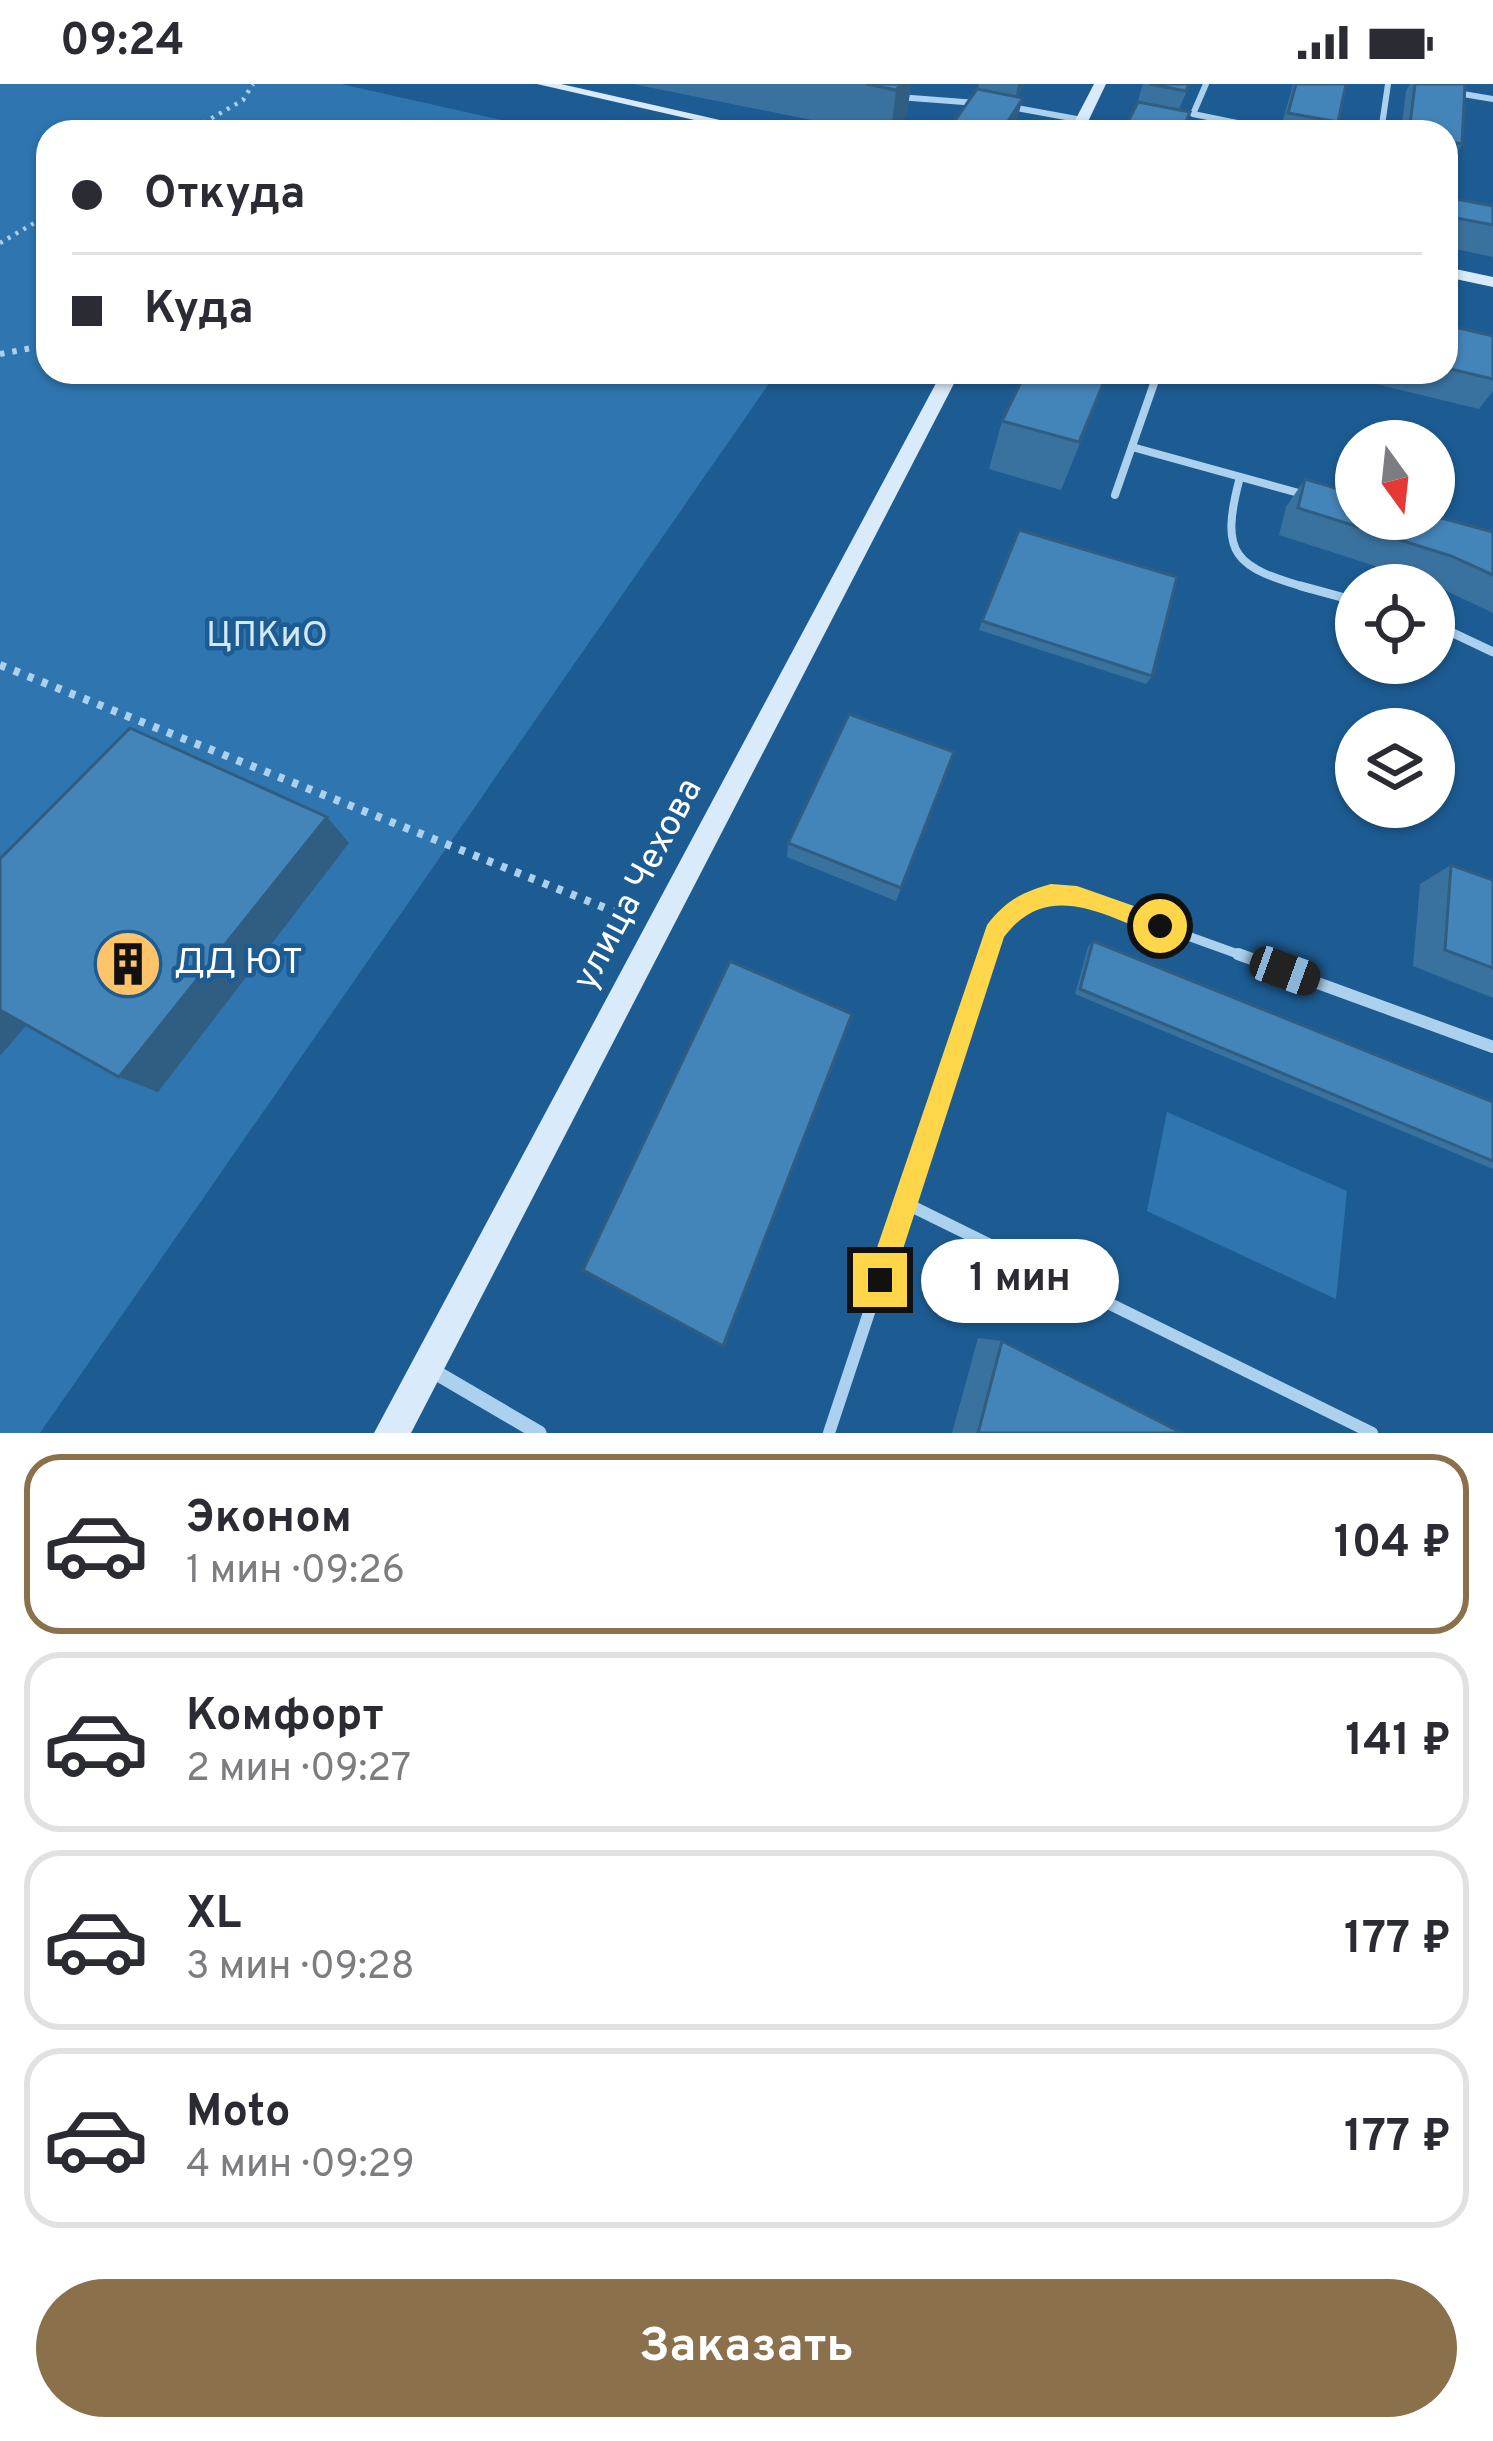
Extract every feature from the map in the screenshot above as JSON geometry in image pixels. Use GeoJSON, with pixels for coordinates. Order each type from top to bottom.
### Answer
{"type":"FeatureCollection","features":[{"type":"Feature","properties":{"kind":"street"},"geometry":{"type":"LineString","coordinates":[[543,84],[710,120]]}},
{"type":"Feature","properties":{"kind":"street"},"geometry":{"type":"LineString","coordinates":[[1082,120],[1100,84]]}},
{"type":"Feature","properties":{"kind":"street"},"geometry":{"type":"LineString","coordinates":[[1458,274],[1493,281]]}},
{"type":"Feature","properties":{"kind":"street","name":"улица Чехова"},"geometry":{"type":"LineString","coordinates":[[392,1433],[945,384]]}},
{"type":"Feature","properties":{"kind":"street"},"geometry":{"type":"LineString","coordinates":[[427,1368],[539,1433]]}},
{"type":"Feature","properties":{"kind":"lane"},"geometry":{"type":"LineString","coordinates":[[1206,84],[1193,114],[1223,120]]}},
{"type":"Feature","properties":{"kind":"lane"},"geometry":{"type":"LineString","coordinates":[[1383,120],[1388,84]]}},
{"type":"Feature","properties":{"kind":"lane"},"geometry":{"type":"LineString","coordinates":[[1447,92],[1493,99]]}},
{"type":"Feature","properties":{"kind":"lane"},"geometry":{"type":"LineString","coordinates":[[895,96],[997,104],[1057,120]]}},
{"type":"Feature","properties":{"kind":"lane"},"geometry":{"type":"LineString","coordinates":[[1115,495],[1154,384]]}},
{"type":"Feature","properties":{"kind":"lane"},"geometry":{"type":"LineString","coordinates":[[1132,447],[1317,498]]}},
{"type":"Feature","properties":{"kind":"lane"},"geometry":{"type":"LineString","coordinates":[[1240,477],[1229,525],[1229,541],[1240,557],[1272,576],[1335,595]]}},
{"type":"Feature","properties":{"kind":"lane"},"geometry":{"type":"LineString","coordinates":[[1455,634],[1493,652]]}},
{"type":"Feature","properties":{"kind":"lane"},"geometry":{"type":"LineString","coordinates":[[829,1433],[995,932],[1009,913],[1027,901],[1051,894],[1077,896],[1493,1047]]}},
{"type":"Feature","properties":{"kind":"lane"},"geometry":{"type":"LineString","coordinates":[[905,1203],[1372,1433]]}},
{"type":"Feature","properties":{"kind":"path"},"geometry":{"type":"LineString","coordinates":[[209,120],[243,100],[253,84]]}},
{"type":"Feature","properties":{"kind":"path"},"geometry":{"type":"LineString","coordinates":[[0,243],[36,221]]}},
{"type":"Feature","properties":{"kind":"path"},"geometry":{"type":"LineString","coordinates":[[0,354],[36,347]]}},
{"type":"Feature","properties":{"kind":"path"},"geometry":{"type":"LineString","coordinates":[[0,665],[657,928]]}},
{"type":"Feature","properties":{"kind":"green space","name":"ЦПКиО"},"geometry":{"type":"Polygon","coordinates":[[[0,84],[341,84],[501,120],[36,120],[36,384],[769,384],[40,1433],[0,1433],[0,84]]]}},
{"type":"Feature","properties":{"kind":"green space"},"geometry":{"type":"Polygon","coordinates":[[[1167,1112],[1347,1191],[1336,1299],[1147,1211],[1167,1112]]]}},
{"type":"Feature","properties":{"kind":"building"},"geometry":{"type":"Polygon","coordinates":[[[866,84],[901,84],[896,90],[866,84]]]}},
{"type":"Feature","properties":{"kind":"building"},"geometry":{"type":"Polygon","coordinates":[[[1149,84],[1189,84],[1186,91],[1149,84]]]}},
{"type":"Feature","properties":{"kind":"building"},"geometry":{"type":"Polygon","coordinates":[[[1296,84],[1346,84],[1338,120],[1288,113],[1296,84]]]}},
{"type":"Feature","properties":{"kind":"building"},"geometry":{"type":"Polygon","coordinates":[[[1415,84],[1465,84],[1462,144],[1458,143],[1458,120],[1410,120],[1415,84]]]}},
{"type":"Feature","properties":{"kind":"building"},"geometry":{"type":"Polygon","coordinates":[[[977,89],[1023,98],[1009,120],[956,120],[977,89]]]}},
{"type":"Feature","properties":{"kind":"building"},"geometry":{"type":"Polygon","coordinates":[[[1138,102],[1190,112],[1186,120],[1129,120],[1138,102]]]}},
{"type":"Feature","properties":{"kind":"building"},"geometry":{"type":"Polygon","coordinates":[[[1458,199],[1493,206],[1493,225],[1458,218],[1458,199]]]}},
{"type":"Feature","properties":{"kind":"building"},"geometry":{"type":"Polygon","coordinates":[[[1458,328],[1493,336],[1493,379],[1458,371],[1458,328]]]}},
{"type":"Feature","properties":{"kind":"building"},"geometry":{"type":"Polygon","coordinates":[[[1020,384],[1103,384],[1079,442],[1002,421],[1020,384]]]}},
{"type":"Feature","properties":{"kind":"building"},"geometry":{"type":"Polygon","coordinates":[[[1305,479],[1335,488],[1335,520],[1298,508],[1305,479]]]}},
{"type":"Feature","properties":{"kind":"building"},"geometry":{"type":"Polygon","coordinates":[[[1455,522],[1493,532],[1493,575],[1400,540],[1455,540],[1455,522]]]}},
{"type":"Feature","properties":{"kind":"building"},"geometry":{"type":"Polygon","coordinates":[[[1019,530],[1177,577],[1152,676],[982,621],[1019,530]]]}},
{"type":"Feature","properties":{"kind":"building"},"geometry":{"type":"Polygon","coordinates":[[[849,714],[954,752],[901,888],[788,843],[849,714]]]}},
{"type":"Feature","properties":{"kind":"building","name":"ДД ЮТ"},"geometry":{"type":"Polygon","coordinates":[[[130,728],[327,817],[119,1077],[0,1010],[0,859],[130,728]]]}},
{"type":"Feature","properties":{"kind":"building"},"geometry":{"type":"Polygon","coordinates":[[[1451,865],[1493,880],[1493,968],[1445,950],[1451,865]]]}},
{"type":"Feature","properties":{"kind":"building"},"geometry":{"type":"Polygon","coordinates":[[[1093,941],[1493,1102],[1493,1161],[1080,989],[1093,941]]]}},
{"type":"Feature","properties":{"kind":"building"},"geometry":{"type":"Polygon","coordinates":[[[730,961],[852,1014],[723,1346],[583,1270],[730,961]]]}},
{"type":"Feature","properties":{"kind":"building"},"geometry":{"type":"Polygon","coordinates":[[[1002,1341],[1182,1433],[978,1433],[1002,1341]]]}},
{"type":"Feature","properties":{"kind":"place","name":"ДД ЮТ"},"geometry":{"type":"Point","coordinates":[128,964]}},
{"type":"Feature","properties":{"kind":"route"},"geometry":{"type":"LineString","coordinates":[[880,1280],[995,932],[1009,913],[1051,894],[1077,896],[1160,926]]}}]}
